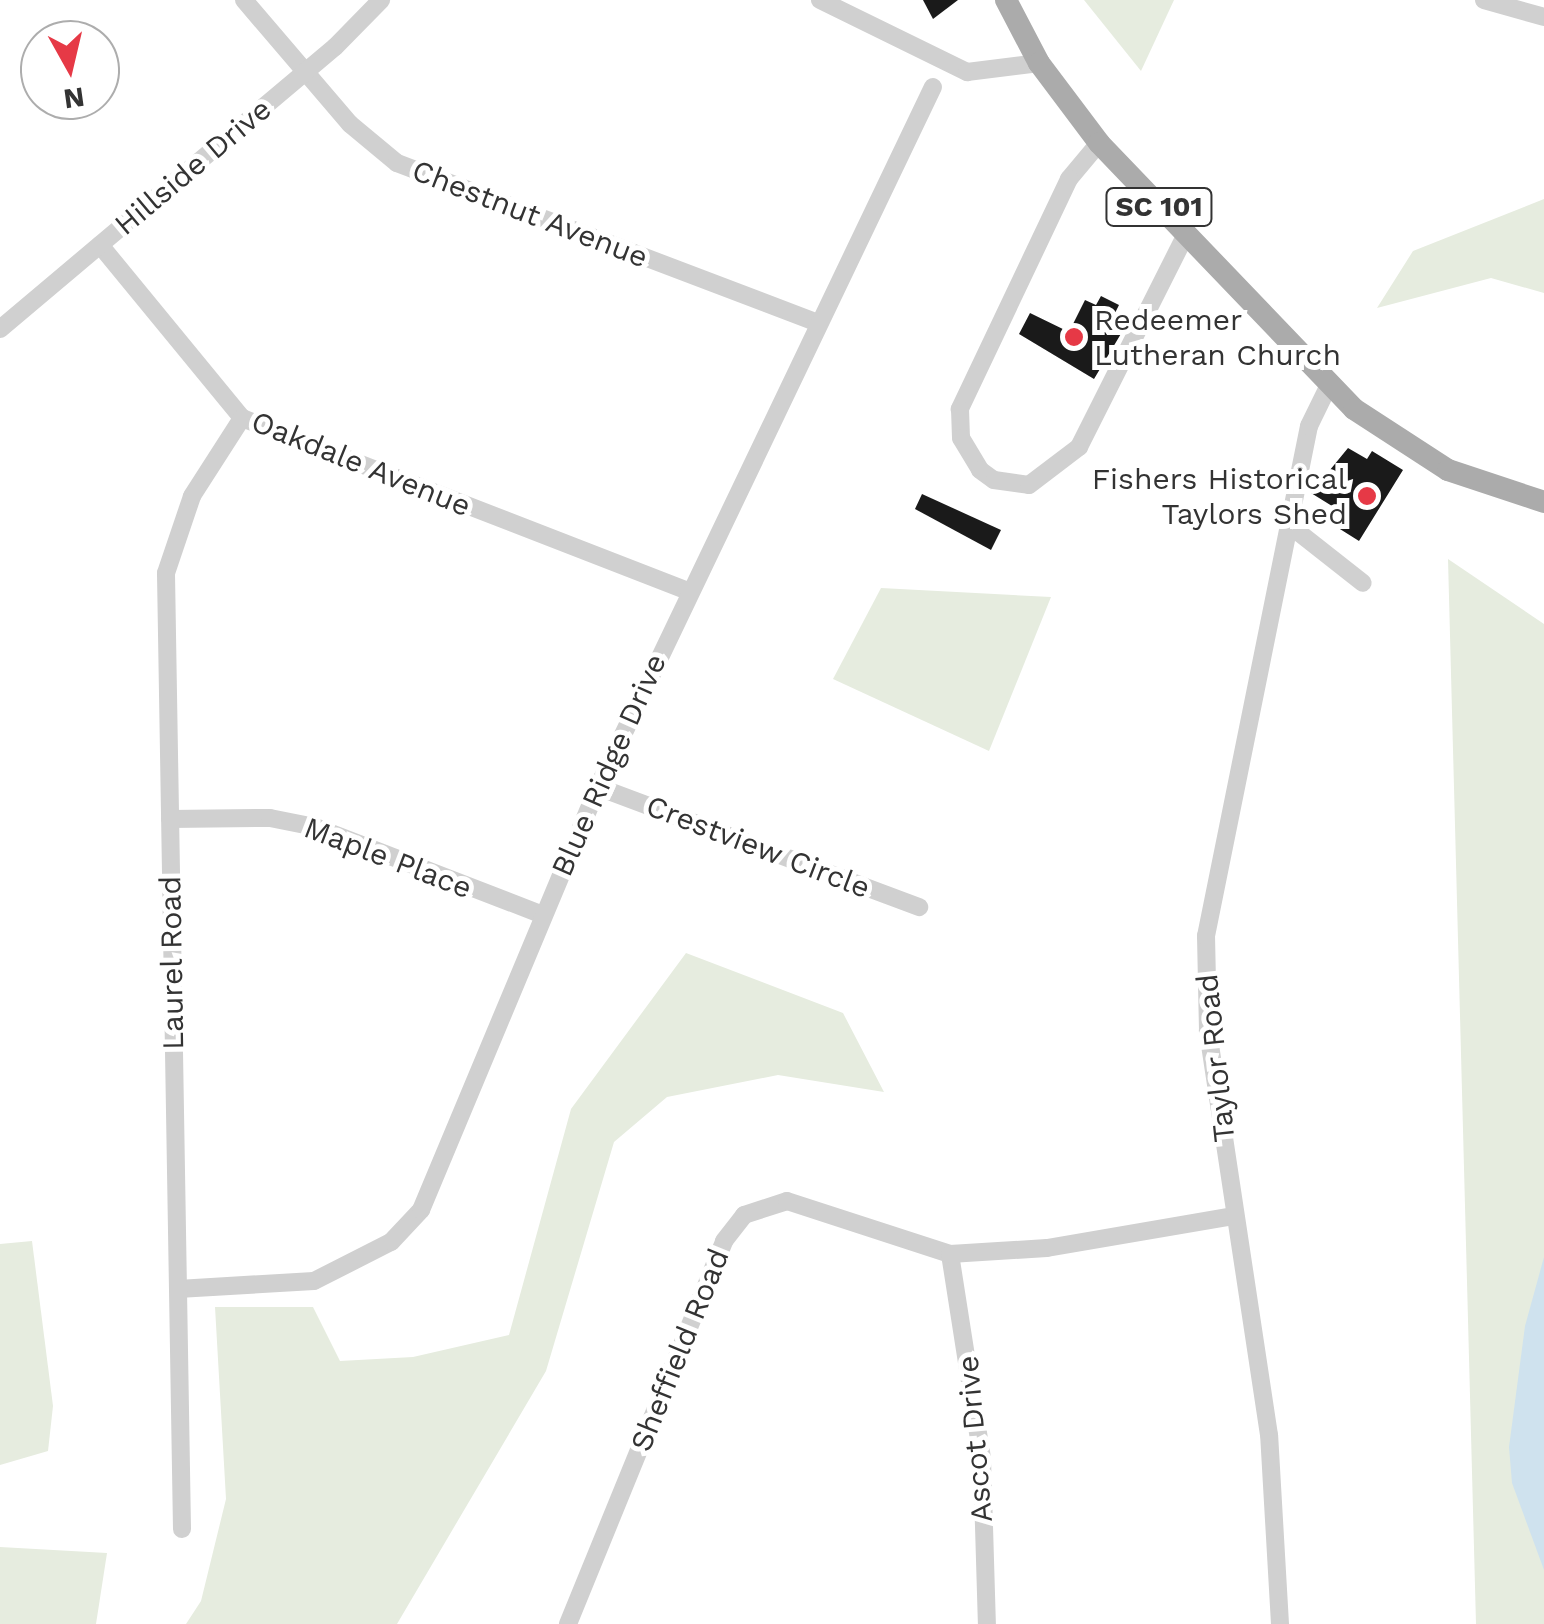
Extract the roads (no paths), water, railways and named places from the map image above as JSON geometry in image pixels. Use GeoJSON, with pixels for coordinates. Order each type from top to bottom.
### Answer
{"type":"FeatureCollection","features":[{"type":"Feature","properties":{"kind":"main road","name":"SC 101"},"geometry":{"type":"LineString","coordinates":[[1006,0],[1038,63],[1099,143],[1367,419],[1448,470],[1544,502]]}},
{"type":"Feature","properties":{"kind":"street","name":"Chestnut Avenue"},"geometry":{"type":"LineString","coordinates":[[244,0],[350,124],[414,172],[818,324]]}},
{"type":"Feature","properties":{"kind":"street","name":"Hillside Drive"},"geometry":{"type":"LineString","coordinates":[[0,329],[306,71],[381,0]]}},
{"type":"Feature","properties":{"kind":"street"},"geometry":{"type":"LineString","coordinates":[[820,0],[967,72],[1038,63]]}},
{"type":"Feature","properties":{"kind":"street"},"geometry":{"type":"LineString","coordinates":[[1484,0],[1544,17]]}},
{"type":"Feature","properties":{"kind":"street","name":"Blue Ridge Drive"},"geometry":{"type":"LineString","coordinates":[[178,1290],[314,1281],[357,1263],[406,1229],[429,1194],[598,787],[688,591],[933,87]]}},
{"type":"Feature","properties":{"kind":"street"},"geometry":{"type":"LineString","coordinates":[[1099,143],[1069,178],[960,409],[960,438],[980,470],[994,480],[1029,484],[1080,446],[1186,234]]}},
{"type":"Feature","properties":{"kind":"street","name":"Oakdale Avenue"},"geometry":{"type":"LineString","coordinates":[[100,245],[242,418],[688,591]]}},
{"type":"Feature","properties":{"kind":"street","name":"Taylor Road"},"geometry":{"type":"LineString","coordinates":[[1280,1624],[1271,1452],[1208,1031],[1206,936],[1308,426],[1330,383]]}},
{"type":"Feature","properties":{"kind":"street","name":"Laurel Road"},"geometry":{"type":"LineString","coordinates":[[182,1528],[168,559],[192,496],[242,418]]}},
{"type":"Feature","properties":{"kind":"street"},"geometry":{"type":"LineString","coordinates":[[1288,524],[1363,582]]}},
{"type":"Feature","properties":{"kind":"street","name":"Crestview Circle"},"geometry":{"type":"LineString","coordinates":[[598,787],[918,907]]}},
{"type":"Feature","properties":{"kind":"street","name":"Maple Place"},"geometry":{"type":"LineString","coordinates":[[170,820],[270,818],[315,827],[543,915]]}},
{"type":"Feature","properties":{"kind":"street","name":"Sheffield Road"},"geometry":{"type":"LineString","coordinates":[[568,1624],[738,1221],[760,1205],[787,1201],[950,1254],[1047,1248],[1234,1216]]}},
{"type":"Feature","properties":{"kind":"street","name":"Ascot Drive"},"geometry":{"type":"LineString","coordinates":[[950,1254],[980,1444],[987,1624]]}},
{"type":"Feature","properties":{"kind":"water"},"geometry":{"type":"Polygon","coordinates":[[[1544,1257],[1544,1570],[1512,1483],[1509,1447],[1525,1326],[1544,1257]]]}},
{"type":"Feature","properties":{"kind":"place","name":"Redeemer Lutheran Church"},"geometry":{"type":"Point","coordinates":[1074,337]}},
{"type":"Feature","properties":{"kind":"place","name":"Fishers Historical Taylors Shed"},"geometry":{"type":"Point","coordinates":[1367,496]}}]}
